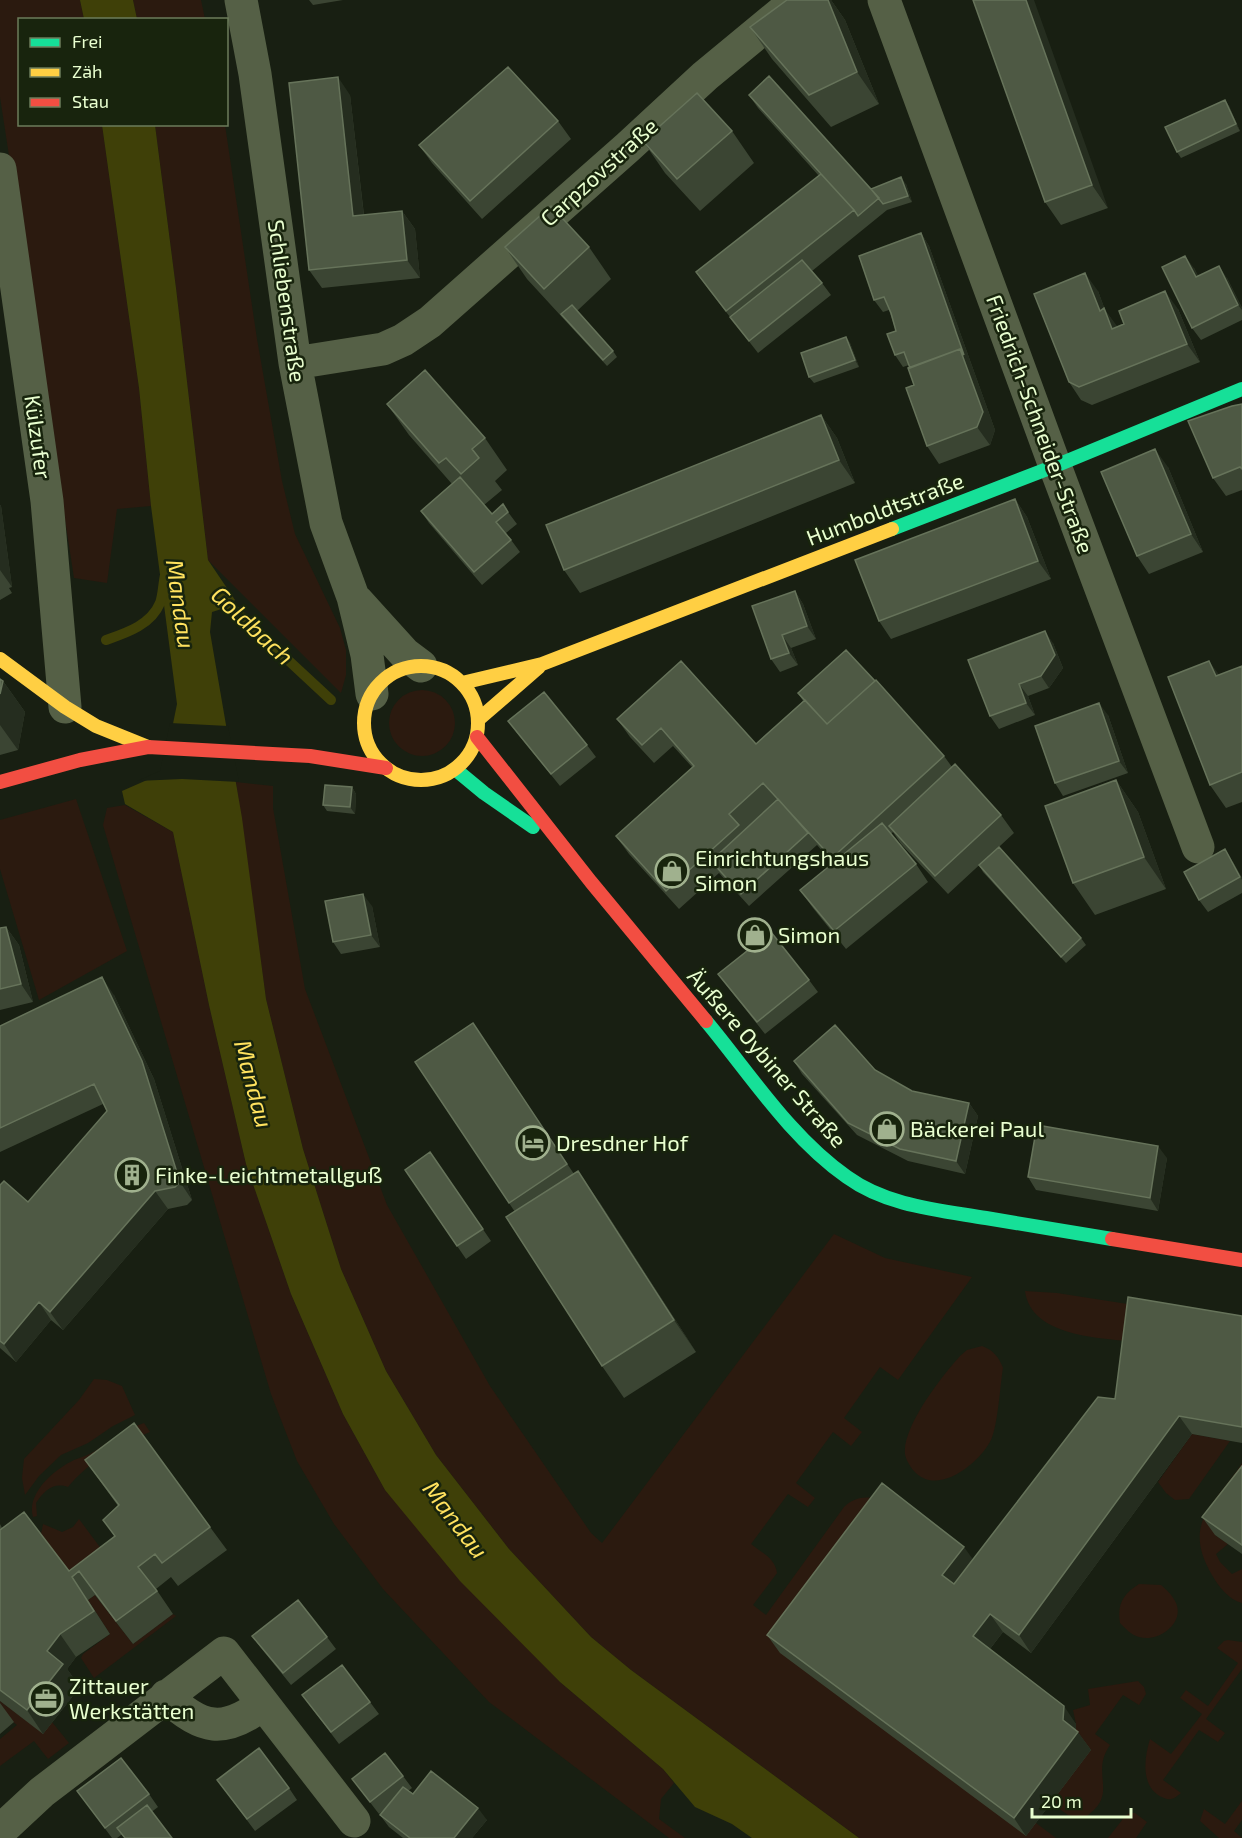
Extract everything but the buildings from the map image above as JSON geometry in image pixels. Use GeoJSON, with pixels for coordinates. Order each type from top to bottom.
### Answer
{"type":"FeatureCollection","features":[{"type":"Feature","properties":{"kind":"main road","name":"Humboldtstraße"},"geometry":{"type":"LineString","coordinates":[[462,683],[542,664],[1055,466],[1242,389]]}},
{"type":"Feature","properties":{"kind":"main road"},"geometry":{"type":"LineString","coordinates":[[0,659],[65,707],[96,726],[148,747]]}},
{"type":"Feature","properties":{"kind":"main road","name":"Humboldtstraße"},"geometry":{"type":"LineString","coordinates":[[479,719],[542,664]]}},
{"type":"Feature","properties":{"kind":"main road"},"geometry":{"type":"LineString","coordinates":[[347,728],[368,705],[379,683],[394,672],[411,666],[430,666],[447,672],[462,683],[471,694],[479,719],[477,737],[469,755],[455,769],[443,776],[429,780],[402,777],[386,768],[373,754],[367,742],[364,729],[368,705]]}},
{"type":"Feature","properties":{"kind":"main road","name":"Äußere Oybiner Straße"},"geometry":{"type":"LineString","coordinates":[[477,737],[560,845],[811,1146],[842,1173],[873,1192],[909,1205],[1242,1260]]}},
{"type":"Feature","properties":{"kind":"main road"},"geometry":{"type":"LineString","coordinates":[[310,756],[323,746]]}},
{"type":"Feature","properties":{"kind":"main road"},"geometry":{"type":"LineString","coordinates":[[0,782],[98,756],[148,747],[310,756],[386,768]]}},
{"type":"Feature","properties":{"kind":"main road","name":"Äußere Oybiner Straße"},"geometry":{"type":"LineString","coordinates":[[455,769],[484,793],[560,845]]}},
{"type":"Feature","properties":{"kind":"street","name":"Schliebenstraße"},"geometry":{"type":"LineString","coordinates":[[241,0],[255,74],[295,363],[326,523],[353,597],[367,655],[368,705]]}},
{"type":"Feature","properties":{"kind":"street","name":"Carpzovstraße"},"geometry":{"type":"LineString","coordinates":[[295,363],[383,349],[403,340],[430,322],[705,76],[797,0]]}},
{"type":"Feature","properties":{"kind":"street","name":"Friedrich-Schneider-Straße"},"geometry":{"type":"LineString","coordinates":[[884,0],[1198,847]]}},
{"type":"Feature","properties":{"kind":"street","name":"Külzufer"},"geometry":{"type":"LineString","coordinates":[[0,169],[46,501],[65,707]]}},
{"type":"Feature","properties":{"kind":"street","name":"Schliebenstraße"},"geometry":{"type":"LineString","coordinates":[[353,597],[405,654],[421,666]]}},
{"type":"Feature","properties":{"kind":"street"},"geometry":{"type":"LineString","coordinates":[[0,1831],[42,1791],[224,1653],[354,1821]]}},
{"type":"Feature","properties":{"kind":"street"},"geometry":{"type":"LineString","coordinates":[[166,1696],[177,1707],[200,1721],[219,1726],[253,1712],[263,1704]]}},
{"type":"Feature","properties":{"kind":"shaded area"},"geometry":{"type":"Polygon","coordinates":[[[0,0],[80,0],[84,18],[18,18],[18,126],[102,126],[139,388],[151,506],[117,509],[107,583],[74,578],[0,97],[0,0]]]}},
{"type":"Feature","properties":{"kind":"shaded area"},"geometry":{"type":"Polygon","coordinates":[[[133,0],[201,0],[205,18],[137,18],[133,0]]]}},
{"type":"Feature","properties":{"kind":"shaded area"},"geometry":{"type":"Polygon","coordinates":[[[155,126],[225,126],[257,339],[282,481],[295,534],[340,628],[346,650],[346,675],[341,693],[208,560],[155,126]]]}},
{"type":"Feature","properties":{"kind":"shaded area"},"geometry":{"type":"Polygon","coordinates":[[[422,690],[435,693],[445,700],[452,710],[455,723],[452,736],[445,746],[435,753],[422,756],[409,753],[399,746],[392,736],[389,723],[392,710],[399,700],[409,693],[422,690]]]}},
{"type":"Feature","properties":{"kind":"shaded area"},"geometry":{"type":"Polygon","coordinates":[[[236,782],[273,786],[273,808],[305,989],[387,1205],[490,1386],[591,1533],[602,1543],[834,1234],[885,1258],[972,1277],[898,1380],[880,1367],[844,1418],[862,1432],[851,1446],[833,1432],[796,1483],[815,1498],[808,1507],[788,1494],[751,1544],[774,1563],[777,1573],[753,1605],[766,1615],[844,1507],[860,1498],[878,1499],[1036,1823],[1056,1838],[859,1838],[631,1670],[591,1637],[509,1549],[436,1455],[386,1371],[341,1269],[303,1149],[266,999],[236,782]]]}},
{"type":"Feature","properties":{"kind":"shaded area"},"geometry":{"type":"Polygon","coordinates":[[[76,799],[127,951],[39,1000],[0,869],[0,820],[76,799]]]}},
{"type":"Feature","properties":{"kind":"shaded area"},"geometry":{"type":"Polygon","coordinates":[[[125,805],[173,832],[209,1005],[246,1164],[291,1294],[343,1414],[385,1490],[560,1682],[663,1769],[674,1783],[661,1799],[659,1819],[685,1838],[669,1838],[489,1702],[383,1589],[334,1524],[297,1461],[271,1394],[103,825],[107,808],[125,805]]]}},
{"type":"Feature","properties":{"kind":"shaded area"},"geometry":{"type":"Polygon","coordinates":[[[1025,1291],[1057,1293],[1134,1305],[1137,1342],[1087,1336],[1054,1326],[1040,1318],[1030,1306],[1025,1291]]]}},
{"type":"Feature","properties":{"kind":"shaded area"},"geometry":{"type":"Polygon","coordinates":[[[982,1346],[995,1354],[1003,1368],[997,1415],[991,1440],[977,1459],[956,1474],[945,1479],[922,1478],[908,1463],[905,1454],[906,1443],[916,1416],[960,1356],[967,1350],[982,1346]]]}},
{"type":"Feature","properties":{"kind":"shaded area"},"geometry":{"type":"Polygon","coordinates":[[[94,1379],[107,1380],[122,1386],[135,1415],[113,1426],[88,1443],[61,1455],[39,1476],[25,1495],[22,1478],[24,1459],[79,1400],[94,1379]]]}},
{"type":"Feature","properties":{"kind":"shaded area"},"geometry":{"type":"Polygon","coordinates":[[[144,1423],[150,1432],[106,1455],[85,1470],[68,1487],[58,1486],[46,1491],[36,1503],[37,1516],[33,1517],[32,1508],[38,1491],[59,1469],[144,1423]]]}},
{"type":"Feature","properties":{"kind":"shaded area"},"geometry":{"type":"Polygon","coordinates":[[[1192,1434],[1230,1441],[1189,1499],[1175,1500],[1158,1482],[1192,1434]]]}},
{"type":"Feature","properties":{"kind":"shaded area"},"geometry":{"type":"Polygon","coordinates":[[[1242,1463],[1242,1500],[1215,1535],[1228,1544],[1216,1554],[1220,1562],[1232,1574],[1242,1569],[1242,1603],[1228,1596],[1218,1584],[1203,1557],[1200,1541],[1205,1515],[1242,1463]]]}},
{"type":"Feature","properties":{"kind":"shaded area"},"geometry":{"type":"Polygon","coordinates":[[[79,1519],[108,1558],[72,1574],[41,1534],[43,1524],[62,1532],[73,1527],[79,1519]]]}},
{"type":"Feature","properties":{"kind":"shaded area"},"geometry":{"type":"Polygon","coordinates":[[[1139,1584],[1161,1585],[1176,1603],[1178,1611],[1173,1625],[1154,1637],[1136,1636],[1120,1623],[1119,1610],[1122,1600],[1139,1584]]]}},
{"type":"Feature","properties":{"kind":"shaded area"},"geometry":{"type":"Polygon","coordinates":[[[95,1595],[133,1644],[173,1614],[176,1616],[94,1678],[81,1658],[83,1654],[110,1634],[88,1600],[95,1595]]]}},
{"type":"Feature","properties":{"kind":"shaded area"},"geometry":{"type":"Polygon","coordinates":[[[1228,1640],[1242,1642],[1242,1669],[1206,1719],[1225,1733],[1218,1742],[1199,1730],[1163,1780],[1181,1793],[1173,1798],[1164,1798],[1156,1794],[1147,1780],[1145,1764],[1150,1739],[1171,1754],[1202,1714],[1180,1698],[1186,1690],[1208,1706],[1238,1663],[1217,1648],[1228,1640]]]}},
{"type":"Feature","properties":{"kind":"shaded area"},"geometry":{"type":"Polygon","coordinates":[[[1138,1681],[1144,1687],[1146,1694],[1139,1705],[1123,1695],[1095,1734],[1110,1745],[1102,1766],[1101,1801],[1084,1818],[1068,1815],[1051,1803],[1076,1738],[1073,1710],[1090,1705],[1088,1689],[1138,1681]]]}},
{"type":"Feature","properties":{"kind":"shaded area"},"geometry":{"type":"Polygon","coordinates":[[[0,1701],[43,1733],[52,1722],[69,1743],[48,1759],[34,1741],[0,1766],[0,1739],[17,1725],[0,1711],[0,1701]]]}},
{"type":"Feature","properties":{"kind":"shaded area"},"geometry":{"type":"Polygon","coordinates":[[[1242,1801],[1242,1820],[1234,1831],[1242,1838],[1219,1838],[1200,1821],[1204,1809],[1225,1824],[1242,1801]]]}},
{"type":"Feature","properties":{"kind":"shaded area"},"geometry":{"type":"Polygon","coordinates":[[[1135,1813],[1147,1822],[1136,1838],[1108,1838],[1126,1815],[1135,1813]]]}},
{"type":"Feature","properties":{"kind":"water"},"geometry":{"type":"Polygon","coordinates":[[[80,0],[133,0],[137,18],[84,18],[80,0]]]}},
{"type":"Feature","properties":{"kind":"water","name":"Mandau"},"geometry":{"type":"Polygon","coordinates":[[[102,126],[155,126],[208,560],[235,600],[228,607],[212,612],[210,632],[242,818],[266,999],[303,1149],[341,1269],[386,1371],[436,1455],[509,1549],[591,1637],[631,1670],[859,1838],[752,1838],[732,1824],[695,1807],[663,1769],[560,1682],[460,1581],[385,1490],[343,1414],[291,1294],[246,1164],[209,1005],[173,832],[125,804],[122,791],[163,773],[177,704],[151,506],[139,388],[102,126]]]}},
{"type":"Feature","properties":{"kind":"pier"},"geometry":{"type":"Polygon","coordinates":[[[170,723],[228,726],[239,782],[182,779],[137,781],[160,771],[170,723]]]}},
{"type":"Feature","properties":{"kind":"waterway","name":"Mandau"},"geometry":{"type":"LineString","coordinates":[[106,640],[137,627],[151,617],[160,603],[165,575]]}},
{"type":"Feature","properties":{"kind":"waterway","name":"Goldbach"},"geometry":{"type":"LineString","coordinates":[[219,596],[331,700]]}},
{"type":"Feature","properties":{"kind":"traffic: fast"},"geometry":{"type":"LineString","coordinates":[[892,529],[1055,466],[1242,389]]}},
{"type":"Feature","properties":{"kind":"traffic: fast"},"geometry":{"type":"LineString","coordinates":[[455,769],[484,793],[533,827]]}},
{"type":"Feature","properties":{"kind":"traffic: fast"},"geometry":{"type":"LineString","coordinates":[[706,1021],[789,1124],[826,1161],[862,1187],[896,1201],[931,1209],[1112,1239]]}},
{"type":"Feature","properties":{"kind":"traffic: slow"},"geometry":{"type":"LineString","coordinates":[[462,683],[542,664],[892,529]]}},
{"type":"Feature","properties":{"kind":"traffic: slow"},"geometry":{"type":"LineString","coordinates":[[0,659],[65,707],[96,726],[148,747]]}},
{"type":"Feature","properties":{"kind":"traffic: slow"},"geometry":{"type":"LineString","coordinates":[[421,666],[443,670],[461,683],[474,701],[478,723],[474,745],[461,763],[443,776],[421,780],[399,776],[381,763],[368,745],[364,723],[368,701],[381,683],[399,670],[421,666]]}},
{"type":"Feature","properties":{"kind":"traffic: slow"},"geometry":{"type":"LineString","coordinates":[[479,719],[539,667]]}},
{"type":"Feature","properties":{"kind":"traffic: jam"},"geometry":{"type":"LineString","coordinates":[[477,737],[591,882],[706,1021]]}},
{"type":"Feature","properties":{"kind":"traffic: jam"},"geometry":{"type":"LineString","coordinates":[[0,782],[80,760],[148,747],[310,756],[386,768]]}},
{"type":"Feature","properties":{"kind":"traffic: jam"},"geometry":{"type":"LineString","coordinates":[[1112,1239],[1242,1260]]}},
{"type":"Feature","properties":{"kind":"place","name":"Einrichtungshaus Simon"},"geometry":{"type":"Point","coordinates":[672,871]}},
{"type":"Feature","properties":{"kind":"place","name":"Simon"},"geometry":{"type":"Point","coordinates":[755,935]}},
{"type":"Feature","properties":{"kind":"place","name":"Bäckerei Paul"},"geometry":{"type":"Point","coordinates":[887,1129]}},
{"type":"Feature","properties":{"kind":"place","name":"Dresdner Hof"},"geometry":{"type":"Point","coordinates":[533,1143]}},
{"type":"Feature","properties":{"kind":"place","name":"Finke-Leichtmetallguß"},"geometry":{"type":"Point","coordinates":[132,1175]}},
{"type":"Feature","properties":{"kind":"place","name":"Zittauer Werkstätten"},"geometry":{"type":"Point","coordinates":[46,1699]}}]}
